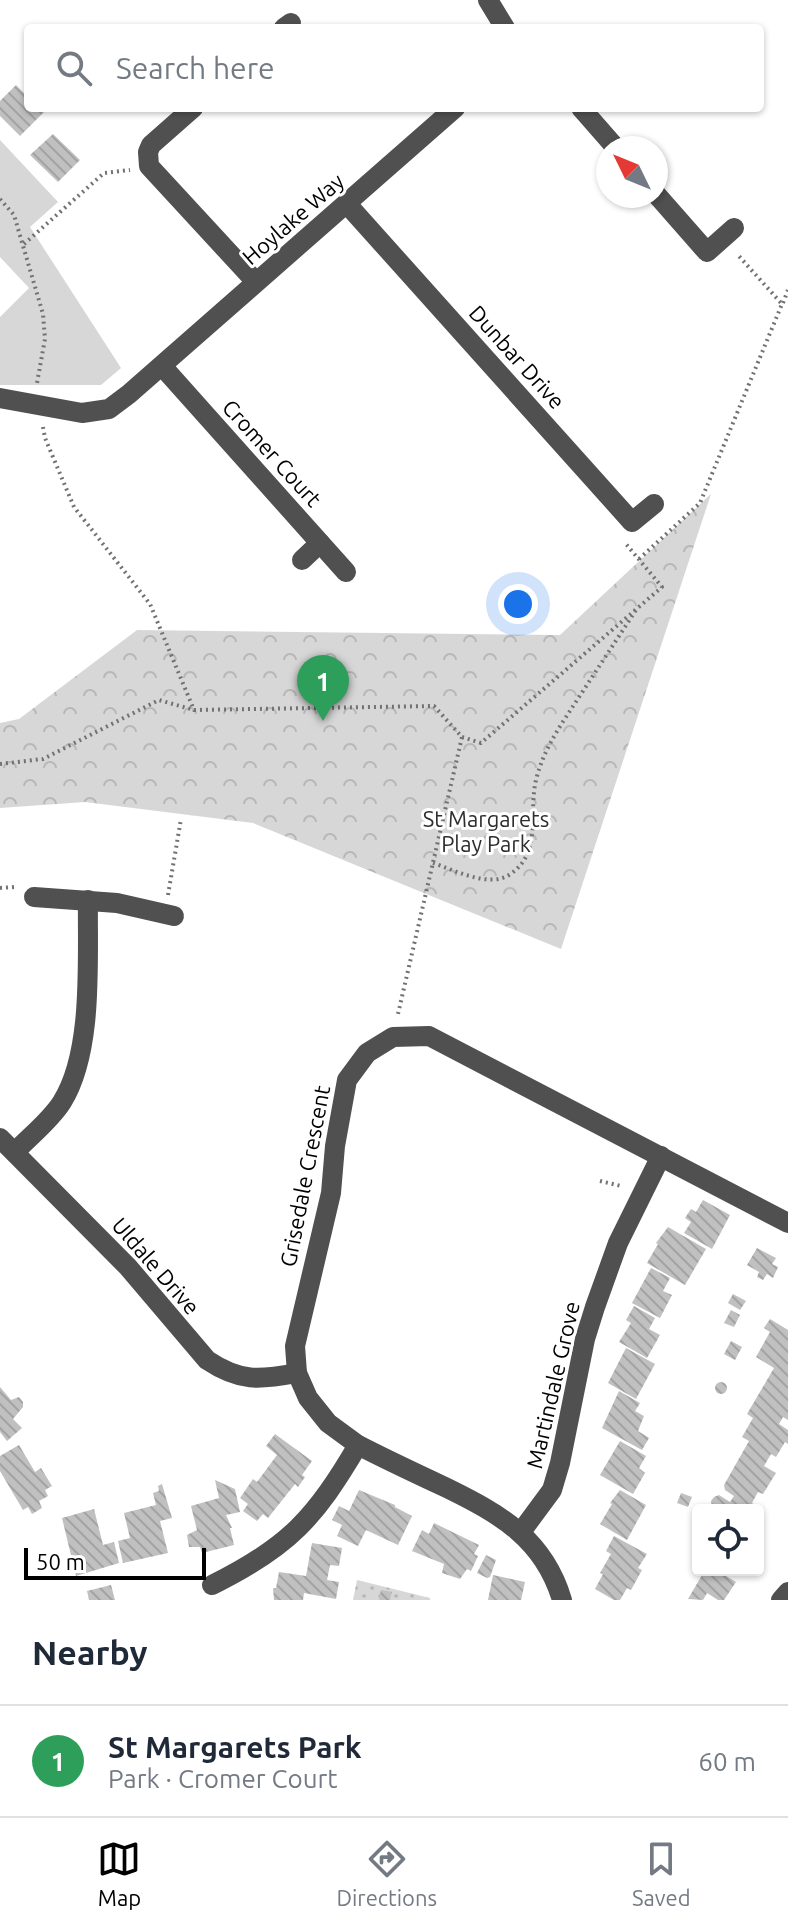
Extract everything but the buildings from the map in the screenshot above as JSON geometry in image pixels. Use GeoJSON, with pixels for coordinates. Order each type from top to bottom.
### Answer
{"type":"FeatureCollection","features":[{"type":"Feature","properties":{"kind":"street"},"geometry":{"type":"LineString","coordinates":[[488,0],[503,24]]}},
{"type":"Feature","properties":{"kind":"street"},"geometry":{"type":"LineString","coordinates":[[188,112],[151,145],[140,165],[152,172],[256,282]]}},
{"type":"Feature","properties":{"kind":"street","name":"Hoylake Way"},"geometry":{"type":"LineString","coordinates":[[0,398],[82,413],[109,409],[450,112]]}},
{"type":"Feature","properties":{"kind":"street"},"geometry":{"type":"LineString","coordinates":[[584,112],[606,136]]}},
{"type":"Feature","properties":{"kind":"street","name":"Dunbar Drive"},"geometry":{"type":"LineString","coordinates":[[347,204],[632,522]]}},
{"type":"Feature","properties":{"kind":"street"},"geometry":{"type":"LineString","coordinates":[[668,208],[707,252],[728,233]]}},
{"type":"Feature","properties":{"kind":"street","name":"Cromer Court"},"geometry":{"type":"LineString","coordinates":[[162,366],[346,572]]}},
{"type":"Feature","properties":{"kind":"street"},"geometry":{"type":"LineString","coordinates":[[632,522],[654,504]]}},
{"type":"Feature","properties":{"kind":"street"},"geometry":{"type":"LineString","coordinates":[[302,560],[320,543]]}},
{"type":"Feature","properties":{"kind":"street"},"geometry":{"type":"LineString","coordinates":[[34,897],[117,903],[174,916]]}},
{"type":"Feature","properties":{"kind":"street"},"geometry":{"type":"LineString","coordinates":[[8,1145],[61,1104],[70,1088],[78,1061],[87,999],[88,900]]}},
{"type":"Feature","properties":{"kind":"street","name":"Grisedale Crescent"},"geometry":{"type":"LineString","coordinates":[[562,1600],[543,1559],[521,1532],[480,1504],[343,1436],[315,1408],[297,1373],[295,1346],[331,1193],[335,1146],[347,1080],[367,1053],[393,1037],[429,1036],[788,1223]]}},
{"type":"Feature","properties":{"kind":"street","name":"Uldale Drive"},"geometry":{"type":"LineString","coordinates":[[8,1145],[122,1260],[207,1360],[233,1375],[249,1378],[265,1379],[297,1373]]}},
{"type":"Feature","properties":{"kind":"street","name":"Martindale Grove"},"geometry":{"type":"LineString","coordinates":[[521,1532],[552,1490],[577,1371],[595,1307],[618,1243],[661,1156]]}},
{"type":"Feature","properties":{"kind":"street"},"geometry":{"type":"LineString","coordinates":[[212,1585],[247,1568],[294,1533],[317,1508],[358,1445]]}},
{"type":"Feature","properties":{"kind":"street"},"geometry":{"type":"LineString","coordinates":[[781,1600],[788,1592]]}},
{"type":"Feature","properties":{"kind":"path"},"geometry":{"type":"LineString","coordinates":[[24,244],[104,173],[140,165]]}},
{"type":"Feature","properties":{"kind":"path"},"geometry":{"type":"LineString","coordinates":[[0,199],[14,215],[43,314],[45,339],[36,376],[45,438],[74,507],[150,604],[194,710]]}},
{"type":"Feature","properties":{"kind":"path"},"geometry":{"type":"LineString","coordinates":[[728,233],[782,304]]}},
{"type":"Feature","properties":{"kind":"path"},"geometry":{"type":"LineString","coordinates":[[639,559],[700,503],[788,290]]}},
{"type":"Feature","properties":{"kind":"path"},"geometry":{"type":"LineString","coordinates":[[0,764],[43,759],[159,700],[194,710],[434,706],[462,737],[481,743],[662,587],[617,534],[632,522]]}},
{"type":"Feature","properties":{"kind":"path"},"geometry":{"type":"LineString","coordinates":[[433,863],[484,879],[506,878],[523,865],[533,845],[531,827],[535,783],[546,748],[638,607]]}},
{"type":"Feature","properties":{"kind":"path"},"geometry":{"type":"LineString","coordinates":[[396,1020],[462,737]]}},
{"type":"Feature","properties":{"kind":"path"},"geometry":{"type":"LineString","coordinates":[[600,1181],[629,1188]]}},
{"type":"Feature","properties":{"kind":"green space"},"geometry":{"type":"Polygon","coordinates":[[[0,140],[58,202],[30,227],[121,368],[101,385],[0,385],[0,317],[29,288],[0,257],[0,140]]]}},
{"type":"Feature","properties":{"kind":"green space","name":"St Margarets Play Park"},"geometry":{"type":"Polygon","coordinates":[[[711,494],[561,949],[253,823],[85,802],[0,808],[0,723],[19,719],[137,630],[560,635],[711,494]]]}},
{"type":"Feature","properties":{"kind":"green space"},"geometry":{"type":"Polygon","coordinates":[[[357,1580],[430,1598],[430,1600],[353,1600],[357,1580]]]}},
{"type":"Feature","properties":{"kind":"place","name":"St Margarets Park"},"geometry":{"type":"Point","coordinates":[323,721]}}]}
